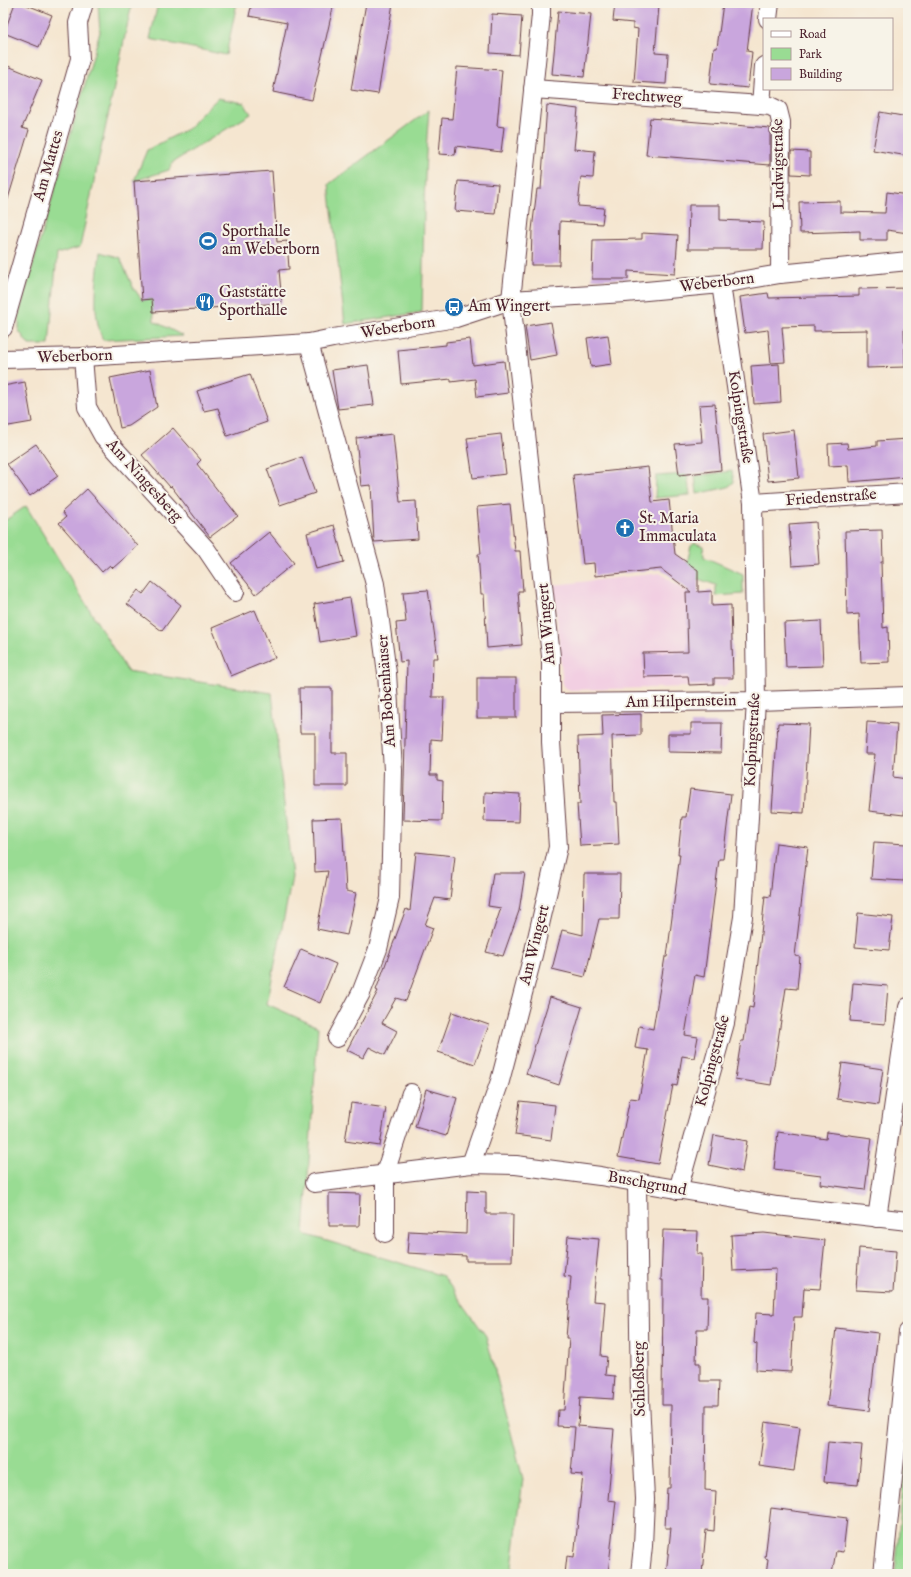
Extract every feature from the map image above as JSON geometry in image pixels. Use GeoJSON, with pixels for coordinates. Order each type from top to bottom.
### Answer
{"type":"FeatureCollection","features":[{"type":"Feature","properties":{"kind":"street","name":"Am Mattes"},"geometry":{"type":"LineString","coordinates":[[3,328],[80,59],[78,23],[84,3]]}},
{"type":"Feature","properties":{"kind":"street","name":"Am Wingert"},"geometry":{"type":"LineString","coordinates":[[471,1164],[500,1081],[533,955],[558,847],[551,703],[551,656],[511,300],[541,15],[541,3]]}},
{"type":"Feature","properties":{"kind":"street"},"geometry":{"type":"LineString","coordinates":[[768,18],[770,3]]}},
{"type":"Feature","properties":{"kind":"street","name":"Ludwigstraße"},"geometry":{"type":"LineString","coordinates":[[763,79],[761,105],[770,106],[778,110],[781,122],[780,274]]}},
{"type":"Feature","properties":{"kind":"street","name":"Frechtweg"},"geometry":{"type":"LineString","coordinates":[[533,88],[761,105]]}},
{"type":"Feature","properties":{"kind":"street","name":"Weberborn"},"geometry":{"type":"LineString","coordinates":[[3,359],[83,358],[309,344],[333,338],[456,318],[511,300],[625,293],[720,284],[780,274],[908,261]]}},
{"type":"Feature","properties":{"kind":"street","name":"Kolpingstraße"},"geometry":{"type":"LineString","coordinates":[[678,1190],[725,1023],[743,917],[756,701],[753,503],[720,284]]}},
{"type":"Feature","properties":{"kind":"street","name":"Am Bobenhäuser"},"geometry":{"type":"LineString","coordinates":[[309,344],[375,584],[387,673],[393,770],[390,898],[378,949],[361,993],[337,1038]]}},
{"type":"Feature","properties":{"kind":"street","name":"Am Ningesberg"},"geometry":{"type":"LineString","coordinates":[[83,358],[87,407],[103,436],[206,548],[235,592]]}},
{"type":"Feature","properties":{"kind":"street","name":"Friedenstraße"},"geometry":{"type":"LineString","coordinates":[[753,503],[908,493]]}},
{"type":"Feature","properties":{"kind":"street","name":"Am Hilpernstein"},"geometry":{"type":"LineString","coordinates":[[551,703],[756,701],[908,696]]}},
{"type":"Feature","properties":{"kind":"street"},"geometry":{"type":"LineString","coordinates":[[877,1218],[908,1008]]}},
{"type":"Feature","properties":{"kind":"street"},"geometry":{"type":"LineString","coordinates":[[385,1233],[385,1173],[411,1093]]}},
{"type":"Feature","properties":{"kind":"street","name":"Buschgrund"},"geometry":{"type":"LineString","coordinates":[[314,1182],[471,1164],[516,1165],[560,1170],[777,1206],[908,1221]]}},
{"type":"Feature","properties":{"kind":"street","name":"Schloßberg"},"geometry":{"type":"LineString","coordinates":[[637,1183],[640,1401],[645,1499],[640,1574]]}},
{"type":"Feature","properties":{"kind":"street"},"geometry":{"type":"LineString","coordinates":[[884,1574],[908,1332]]}},
{"type":"Feature","properties":{"kind":"shaded area"},"geometry":{"type":"Polygon","coordinates":[[[660,573],[686,592],[712,591],[712,606],[731,605],[733,678],[726,686],[570,690],[563,686],[554,585],[660,573]]]}},
{"type":"Feature","properties":{"kind":"green space"},"geometry":{"type":"Polygon","coordinates":[[[98,3],[132,3],[80,247],[57,254],[49,345],[29,345],[19,331],[19,314],[100,32],[98,3]]]}},
{"type":"Feature","properties":{"kind":"green space"},"geometry":{"type":"Polygon","coordinates":[[[158,3],[237,3],[226,55],[150,39],[158,3]]]}},
{"type":"Feature","properties":{"kind":"green space"},"geometry":{"type":"Polygon","coordinates":[[[218,98],[244,103],[251,114],[173,162],[169,170],[134,181],[147,150],[191,127],[195,120],[218,98]]]}},
{"type":"Feature","properties":{"kind":"green space"},"geometry":{"type":"Polygon","coordinates":[[[429,110],[425,185],[422,312],[345,324],[329,184],[429,110]]]}},
{"type":"Feature","properties":{"kind":"green space"},"geometry":{"type":"Polygon","coordinates":[[[100,252],[120,258],[133,287],[142,300],[153,299],[154,321],[183,336],[103,340],[99,330],[96,308],[96,285],[100,252]]]}},
{"type":"Feature","properties":{"kind":"green space"},"geometry":{"type":"Polygon","coordinates":[[[732,471],[734,482],[728,487],[697,494],[695,476],[732,471]]]}},
{"type":"Feature","properties":{"kind":"green space"},"geometry":{"type":"Polygon","coordinates":[[[687,474],[690,495],[655,498],[656,476],[687,474]]]}},
{"type":"Feature","properties":{"kind":"green space"},"geometry":{"type":"Polygon","coordinates":[[[26,506],[127,671],[272,693],[292,877],[267,1004],[318,1027],[304,1234],[443,1276],[486,1336],[523,1479],[511,1574],[3,1574],[3,522],[26,506]]]}},
{"type":"Feature","properties":{"kind":"green space"},"geometry":{"type":"Polygon","coordinates":[[[695,543],[703,546],[704,557],[743,574],[743,594],[716,596],[716,585],[698,579],[687,563],[691,546],[695,543]]]}},
{"type":"Feature","properties":{"kind":"green space"},"geometry":{"type":"Polygon","coordinates":[[[905,1464],[908,1464],[908,1574],[895,1574],[905,1464]]]}},
{"type":"Feature","properties":{"kind":"building"},"geometry":{"type":"Polygon","coordinates":[[[15,3],[22,3],[52,15],[39,47],[4,33],[15,3]]]}},
{"type":"Feature","properties":{"kind":"building"},"geometry":{"type":"Polygon","coordinates":[[[252,3],[334,3],[312,100],[273,92],[287,23],[249,16],[252,3]]]}},
{"type":"Feature","properties":{"kind":"building"},"geometry":{"type":"Polygon","coordinates":[[[366,3],[393,3],[378,94],[351,90],[366,3]]]}},
{"type":"Feature","properties":{"kind":"building"},"geometry":{"type":"Polygon","coordinates":[[[615,3],[659,6],[655,53],[668,54],[666,84],[634,82],[638,29],[633,28],[633,23],[613,21],[615,3]]]}},
{"type":"Feature","properties":{"kind":"building"},"geometry":{"type":"Polygon","coordinates":[[[723,3],[753,3],[747,51],[752,52],[748,88],[710,84],[714,48],[717,48],[723,3]]]}},
{"type":"Feature","properties":{"kind":"building"},"geometry":{"type":"Polygon","coordinates":[[[558,11],[591,14],[584,77],[552,74],[558,11]]]}},
{"type":"Feature","properties":{"kind":"building"},"geometry":{"type":"Polygon","coordinates":[[[492,14],[522,16],[519,55],[490,53],[492,14]]]}},
{"type":"Feature","properties":{"kind":"building"},"geometry":{"type":"Polygon","coordinates":[[[3,64],[42,80],[22,128],[29,130],[7,202],[3,201],[3,64]]]}},
{"type":"Feature","properties":{"kind":"building"},"geometry":{"type":"Polygon","coordinates":[[[457,67],[502,70],[497,126],[504,127],[501,152],[456,146],[455,155],[439,154],[442,118],[452,119],[457,67]]]}},
{"type":"Feature","properties":{"kind":"building"},"geometry":{"type":"Polygon","coordinates":[[[547,105],[578,109],[574,149],[595,151],[593,178],[581,177],[578,206],[604,208],[602,224],[560,221],[559,265],[531,265],[532,230],[537,189],[541,189],[547,105]]]}},
{"type":"Feature","properties":{"kind":"building"},"geometry":{"type":"Polygon","coordinates":[[[880,112],[908,117],[908,156],[873,150],[880,112]]]}},
{"type":"Feature","properties":{"kind":"building"},"geometry":{"type":"Polygon","coordinates":[[[650,118],[770,128],[770,165],[646,155],[650,118]]]}},
{"type":"Feature","properties":{"kind":"building"},"geometry":{"type":"Polygon","coordinates":[[[791,151],[810,152],[810,175],[791,174],[791,151]]]}},
{"type":"Feature","properties":{"kind":"building","name":"Sporthalle am Weberborn"},"geometry":{"type":"Polygon","coordinates":[[[272,171],[277,242],[287,241],[289,269],[279,270],[282,303],[153,312],[152,299],[142,300],[134,181],[272,171]]]}},
{"type":"Feature","properties":{"kind":"building"},"geometry":{"type":"Polygon","coordinates":[[[458,181],[498,184],[495,214],[455,211],[458,181]]]}},
{"type":"Feature","properties":{"kind":"building"},"geometry":{"type":"Polygon","coordinates":[[[887,192],[908,195],[908,233],[887,230],[887,240],[860,240],[860,231],[800,233],[799,202],[840,201],[840,212],[885,213],[887,192]]]}},
{"type":"Feature","properties":{"kind":"building"},"geometry":{"type":"Polygon","coordinates":[[[689,205],[720,205],[720,220],[764,222],[763,249],[688,249],[689,205]]]}},
{"type":"Feature","properties":{"kind":"building"},"geometry":{"type":"Polygon","coordinates":[[[642,233],[678,235],[675,274],[628,271],[628,279],[592,279],[593,240],[642,239],[642,233]]]}},
{"type":"Feature","properties":{"kind":"building"},"geometry":{"type":"Polygon","coordinates":[[[908,288],[908,328],[904,328],[905,367],[867,368],[867,330],[814,331],[814,326],[782,327],[785,362],[771,363],[768,330],[745,333],[740,297],[768,293],[769,298],[859,296],[859,289],[908,288]]]}},
{"type":"Feature","properties":{"kind":"building"},"geometry":{"type":"Polygon","coordinates":[[[551,322],[557,355],[530,360],[525,326],[551,322]]]}},
{"type":"Feature","properties":{"kind":"building"},"geometry":{"type":"Polygon","coordinates":[[[608,335],[612,364],[591,367],[587,338],[608,335]]]}},
{"type":"Feature","properties":{"kind":"building"},"geometry":{"type":"Polygon","coordinates":[[[470,339],[473,365],[504,361],[508,393],[477,397],[475,379],[451,382],[451,379],[401,384],[398,350],[446,345],[446,342],[470,339]]]}},
{"type":"Feature","properties":{"kind":"building"},"geometry":{"type":"Polygon","coordinates":[[[779,364],[781,402],[754,404],[751,366],[779,364]]]}},
{"type":"Feature","properties":{"kind":"building"},"geometry":{"type":"Polygon","coordinates":[[[368,365],[374,405],[338,409],[332,370],[368,365]]]}},
{"type":"Feature","properties":{"kind":"building"},"geometry":{"type":"Polygon","coordinates":[[[150,370],[157,407],[129,426],[120,428],[110,378],[150,370]]]}},
{"type":"Feature","properties":{"kind":"building"},"geometry":{"type":"Polygon","coordinates":[[[250,374],[267,422],[227,436],[218,408],[204,411],[197,391],[250,374]]]}},
{"type":"Feature","properties":{"kind":"building"},"geometry":{"type":"Polygon","coordinates":[[[25,382],[32,422],[3,427],[3,386],[25,382]]]}},
{"type":"Feature","properties":{"kind":"building"},"geometry":{"type":"Polygon","coordinates":[[[715,404],[721,470],[679,475],[675,444],[702,442],[699,405],[715,404]]]}},
{"type":"Feature","properties":{"kind":"building"},"geometry":{"type":"Polygon","coordinates":[[[173,428],[201,460],[197,464],[238,516],[210,537],[171,486],[170,487],[142,455],[173,428]]]}},
{"type":"Feature","properties":{"kind":"building"},"geometry":{"type":"Polygon","coordinates":[[[794,430],[799,478],[768,481],[763,434],[794,430]]]}},
{"type":"Feature","properties":{"kind":"building"},"geometry":{"type":"Polygon","coordinates":[[[393,434],[400,502],[416,501],[418,539],[374,542],[371,485],[361,486],[356,438],[393,434]]]}},
{"type":"Feature","properties":{"kind":"building"},"geometry":{"type":"Polygon","coordinates":[[[501,434],[506,474],[473,478],[467,438],[501,434]]]}},
{"type":"Feature","properties":{"kind":"building"},"geometry":{"type":"Polygon","coordinates":[[[908,439],[908,477],[849,482],[848,465],[829,466],[828,444],[847,443],[848,449],[877,446],[877,441],[908,439]]]}},
{"type":"Feature","properties":{"kind":"building"},"geometry":{"type":"Polygon","coordinates":[[[36,444],[58,476],[30,496],[7,464],[36,444]]]}},
{"type":"Feature","properties":{"kind":"building"},"geometry":{"type":"Polygon","coordinates":[[[302,457],[315,493],[280,505],[267,469],[302,457]]]}},
{"type":"Feature","properties":{"kind":"building","name":"St. Maria Immaculata"},"geometry":{"type":"Polygon","coordinates":[[[648,467],[652,502],[669,500],[675,554],[698,570],[698,592],[712,591],[712,606],[731,605],[733,678],[714,678],[714,684],[689,685],[688,676],[644,677],[643,653],[688,652],[686,592],[691,592],[661,569],[595,576],[594,563],[583,564],[573,475],[648,467]]]}},
{"type":"Feature","properties":{"kind":"building"},"geometry":{"type":"Polygon","coordinates":[[[87,489],[138,546],[113,568],[110,565],[102,572],[59,523],[66,517],[62,512],[87,489]]]}},
{"type":"Feature","properties":{"kind":"building"},"geometry":{"type":"Polygon","coordinates":[[[510,504],[515,551],[520,551],[523,591],[518,591],[522,645],[487,648],[484,594],[481,594],[478,554],[481,554],[477,507],[510,504]]]}},
{"type":"Feature","properties":{"kind":"building"},"geometry":{"type":"Polygon","coordinates":[[[816,522],[819,564],[792,566],[789,524],[816,522]]]}},
{"type":"Feature","properties":{"kind":"building"},"geometry":{"type":"Polygon","coordinates":[[[334,525],[344,562],[316,569],[307,533],[334,525]]]}},
{"type":"Feature","properties":{"kind":"building"},"geometry":{"type":"Polygon","coordinates":[[[882,530],[883,562],[881,562],[883,628],[888,627],[889,662],[861,663],[859,614],[847,615],[845,531],[882,530]]]}},
{"type":"Feature","properties":{"kind":"building"},"geometry":{"type":"Polygon","coordinates":[[[269,532],[294,563],[256,594],[231,563],[269,532]]]}},
{"type":"Feature","properties":{"kind":"building"},"geometry":{"type":"Polygon","coordinates":[[[152,582],[181,605],[162,631],[127,604],[138,590],[143,594],[152,582]]]}},
{"type":"Feature","properties":{"kind":"building"},"geometry":{"type":"Polygon","coordinates":[[[428,590],[438,658],[433,658],[432,697],[444,697],[442,740],[431,739],[430,775],[437,775],[437,780],[443,781],[442,821],[403,820],[407,661],[400,662],[396,623],[406,622],[403,592],[428,590]]]}},
{"type":"Feature","properties":{"kind":"building"},"geometry":{"type":"Polygon","coordinates":[[[350,598],[356,636],[320,642],[314,604],[350,598]]]}},
{"type":"Feature","properties":{"kind":"building"},"geometry":{"type":"Polygon","coordinates":[[[255,610],[275,658],[231,676],[212,628],[255,610]]]}},
{"type":"Feature","properties":{"kind":"building"},"geometry":{"type":"Polygon","coordinates":[[[821,621],[823,666],[786,667],[784,623],[821,621]]]}},
{"type":"Feature","properties":{"kind":"building"},"geometry":{"type":"Polygon","coordinates":[[[477,678],[516,678],[516,718],[477,718],[477,678]]]}},
{"type":"Feature","properties":{"kind":"building"},"geometry":{"type":"Polygon","coordinates":[[[299,688],[332,688],[332,753],[347,753],[347,786],[315,786],[315,733],[300,733],[299,688]]]}},
{"type":"Feature","properties":{"kind":"building"},"geometry":{"type":"Polygon","coordinates":[[[641,714],[641,735],[612,736],[614,802],[617,802],[619,844],[580,846],[577,804],[580,804],[578,737],[603,736],[602,715],[641,714]]]}},
{"type":"Feature","properties":{"kind":"building"},"geometry":{"type":"Polygon","coordinates":[[[867,722],[897,724],[893,777],[907,779],[904,815],[869,811],[875,754],[865,754],[867,722]]]}},
{"type":"Feature","properties":{"kind":"building"},"geometry":{"type":"Polygon","coordinates":[[[691,723],[722,723],[721,753],[668,752],[668,734],[691,734],[691,723]]]}},
{"type":"Feature","properties":{"kind":"building"},"geometry":{"type":"Polygon","coordinates":[[[778,723],[809,724],[804,813],[772,811],[778,723]]]}},
{"type":"Feature","properties":{"kind":"building"},"geometry":{"type":"Polygon","coordinates":[[[690,789],[731,794],[723,859],[719,859],[704,977],[695,975],[685,1035],[698,1037],[694,1058],[682,1056],[677,1086],[673,1085],[658,1164],[618,1157],[630,1098],[639,1099],[648,1050],[635,1048],[639,1026],[653,1029],[665,957],[667,957],[680,854],[678,854],[682,817],[686,817],[690,789]]]}},
{"type":"Feature","properties":{"kind":"building"},"geometry":{"type":"Polygon","coordinates":[[[485,792],[520,794],[519,822],[484,821],[485,792]]]}},
{"type":"Feature","properties":{"kind":"building"},"geometry":{"type":"Polygon","coordinates":[[[342,818],[346,891],[356,893],[347,935],[317,929],[328,871],[315,872],[313,819],[342,818]]]}},
{"type":"Feature","properties":{"kind":"building"},"geometry":{"type":"Polygon","coordinates":[[[874,842],[906,844],[904,881],[871,879],[874,842]]]}},
{"type":"Feature","properties":{"kind":"building"},"geometry":{"type":"Polygon","coordinates":[[[776,843],[808,847],[795,956],[800,957],[797,989],[786,988],[771,1085],[735,1079],[741,1041],[744,1041],[749,1007],[753,1008],[765,896],[770,897],[776,843]]]}},
{"type":"Feature","properties":{"kind":"building"},"geometry":{"type":"Polygon","coordinates":[[[416,852],[455,856],[450,900],[435,898],[425,925],[433,928],[406,1001],[396,998],[382,1023],[397,1031],[385,1055],[369,1047],[363,1058],[347,1050],[378,991],[376,990],[406,909],[410,911],[416,852]]]}},
{"type":"Feature","properties":{"kind":"building"},"geometry":{"type":"Polygon","coordinates":[[[493,873],[525,873],[519,911],[503,956],[486,952],[501,908],[488,906],[493,873]]]}},
{"type":"Feature","properties":{"kind":"building"},"geometry":{"type":"Polygon","coordinates":[[[584,874],[620,874],[619,919],[599,919],[585,977],[552,969],[562,930],[583,935],[584,874]]]}},
{"type":"Feature","properties":{"kind":"building"},"geometry":{"type":"Polygon","coordinates":[[[858,913],[893,917],[889,950],[855,947],[858,913]]]}},
{"type":"Feature","properties":{"kind":"building"},"geometry":{"type":"Polygon","coordinates":[[[301,949],[336,964],[320,1003],[284,987],[301,949]]]}},
{"type":"Feature","properties":{"kind":"building"},"geometry":{"type":"Polygon","coordinates":[[[853,983],[888,986],[885,1024],[850,1021],[853,983]]]}},
{"type":"Feature","properties":{"kind":"building"},"geometry":{"type":"Polygon","coordinates":[[[550,997],[582,1007],[559,1085],[526,1074],[550,997]]]}},
{"type":"Feature","properties":{"kind":"building"},"geometry":{"type":"Polygon","coordinates":[[[452,1012],[489,1025],[475,1064],[438,1052],[452,1012]]]}},
{"type":"Feature","properties":{"kind":"building"},"geometry":{"type":"Polygon","coordinates":[[[842,1063],[883,1069],[878,1105],[837,1099],[842,1063]]]}},
{"type":"Feature","properties":{"kind":"building"},"geometry":{"type":"Polygon","coordinates":[[[426,1089],[457,1098],[446,1136],[415,1127],[426,1089]]]}},
{"type":"Feature","properties":{"kind":"building"},"geometry":{"type":"Polygon","coordinates":[[[520,1101],[555,1105],[551,1140],[515,1135],[520,1101]]]}},
{"type":"Feature","properties":{"kind":"building"},"geometry":{"type":"Polygon","coordinates":[[[351,1103],[386,1108],[380,1146],[345,1141],[351,1103]]]}},
{"type":"Feature","properties":{"kind":"building"},"geometry":{"type":"Polygon","coordinates":[[[778,1132],[826,1139],[827,1132],[872,1138],[865,1190],[820,1184],[821,1175],[774,1169],[778,1132]]]}},
{"type":"Feature","properties":{"kind":"building"},"geometry":{"type":"Polygon","coordinates":[[[714,1135],[747,1141],[742,1172],[709,1165],[714,1135]]]}},
{"type":"Feature","properties":{"kind":"building"},"geometry":{"type":"Polygon","coordinates":[[[467,1191],[486,1192],[486,1214],[513,1214],[512,1261],[466,1261],[466,1256],[407,1253],[409,1231],[466,1234],[467,1191]]]}},
{"type":"Feature","properties":{"kind":"building"},"geometry":{"type":"Polygon","coordinates":[[[329,1193],[360,1194],[359,1226],[329,1226],[329,1193]]]}},
{"type":"Feature","properties":{"kind":"building"},"geometry":{"type":"Polygon","coordinates":[[[663,1230],[698,1231],[697,1254],[702,1254],[701,1297],[708,1297],[707,1329],[697,1329],[696,1363],[700,1363],[700,1381],[719,1381],[718,1405],[706,1405],[705,1490],[716,1491],[714,1531],[706,1530],[702,1574],[666,1574],[671,1528],[665,1528],[667,1488],[670,1488],[671,1405],[662,1405],[663,1280],[661,1280],[663,1230]]]}},
{"type":"Feature","properties":{"kind":"building"},"geometry":{"type":"Polygon","coordinates":[[[764,1233],[825,1240],[820,1289],[804,1288],[802,1317],[794,1317],[791,1372],[756,1370],[757,1344],[754,1343],[756,1313],[774,1314],[776,1269],[733,1271],[731,1235],[764,1233]]]}},
{"type":"Feature","properties":{"kind":"building"},"geometry":{"type":"Polygon","coordinates":[[[568,1236],[599,1239],[593,1301],[605,1302],[601,1356],[607,1357],[605,1375],[615,1376],[613,1399],[580,1397],[578,1426],[614,1429],[608,1500],[616,1501],[608,1574],[565,1574],[567,1556],[574,1557],[583,1475],[571,1474],[575,1427],[557,1426],[558,1410],[564,1410],[569,1338],[566,1338],[571,1277],[564,1276],[568,1236]]]}},
{"type":"Feature","properties":{"kind":"building"},"geometry":{"type":"Polygon","coordinates":[[[859,1248],[896,1251],[893,1292],[856,1290],[859,1248]]]}},
{"type":"Feature","properties":{"kind":"building"},"geometry":{"type":"Polygon","coordinates":[[[836,1328],[878,1333],[869,1411],[827,1406],[836,1328]]]}},
{"type":"Feature","properties":{"kind":"building"},"geometry":{"type":"Polygon","coordinates":[[[765,1422],[800,1427],[794,1471],[759,1466],[765,1422]]]}},
{"type":"Feature","properties":{"kind":"building"},"geometry":{"type":"Polygon","coordinates":[[[828,1442],[862,1445],[858,1485],[824,1482],[828,1442]]]}},
{"type":"Feature","properties":{"kind":"building"},"geometry":{"type":"Polygon","coordinates":[[[771,1508],[847,1518],[843,1552],[836,1551],[832,1574],[766,1574],[768,1559],[765,1558],[771,1508]]]}},
{"type":"Feature","properties":{"kind":"place","name":"Sporthalle am Weberborn"},"geometry":{"type":"Point","coordinates":[208,241]}},
{"type":"Feature","properties":{"kind":"place","name":"Gaststätte Sporthalle"},"geometry":{"type":"Point","coordinates":[205,302]}},
{"type":"Feature","properties":{"kind":"place","name":"Am Wingert"},"geometry":{"type":"Point","coordinates":[454,307]}},
{"type":"Feature","properties":{"kind":"place","name":"St. Maria Immaculata"},"geometry":{"type":"Point","coordinates":[625,528]}}]}
